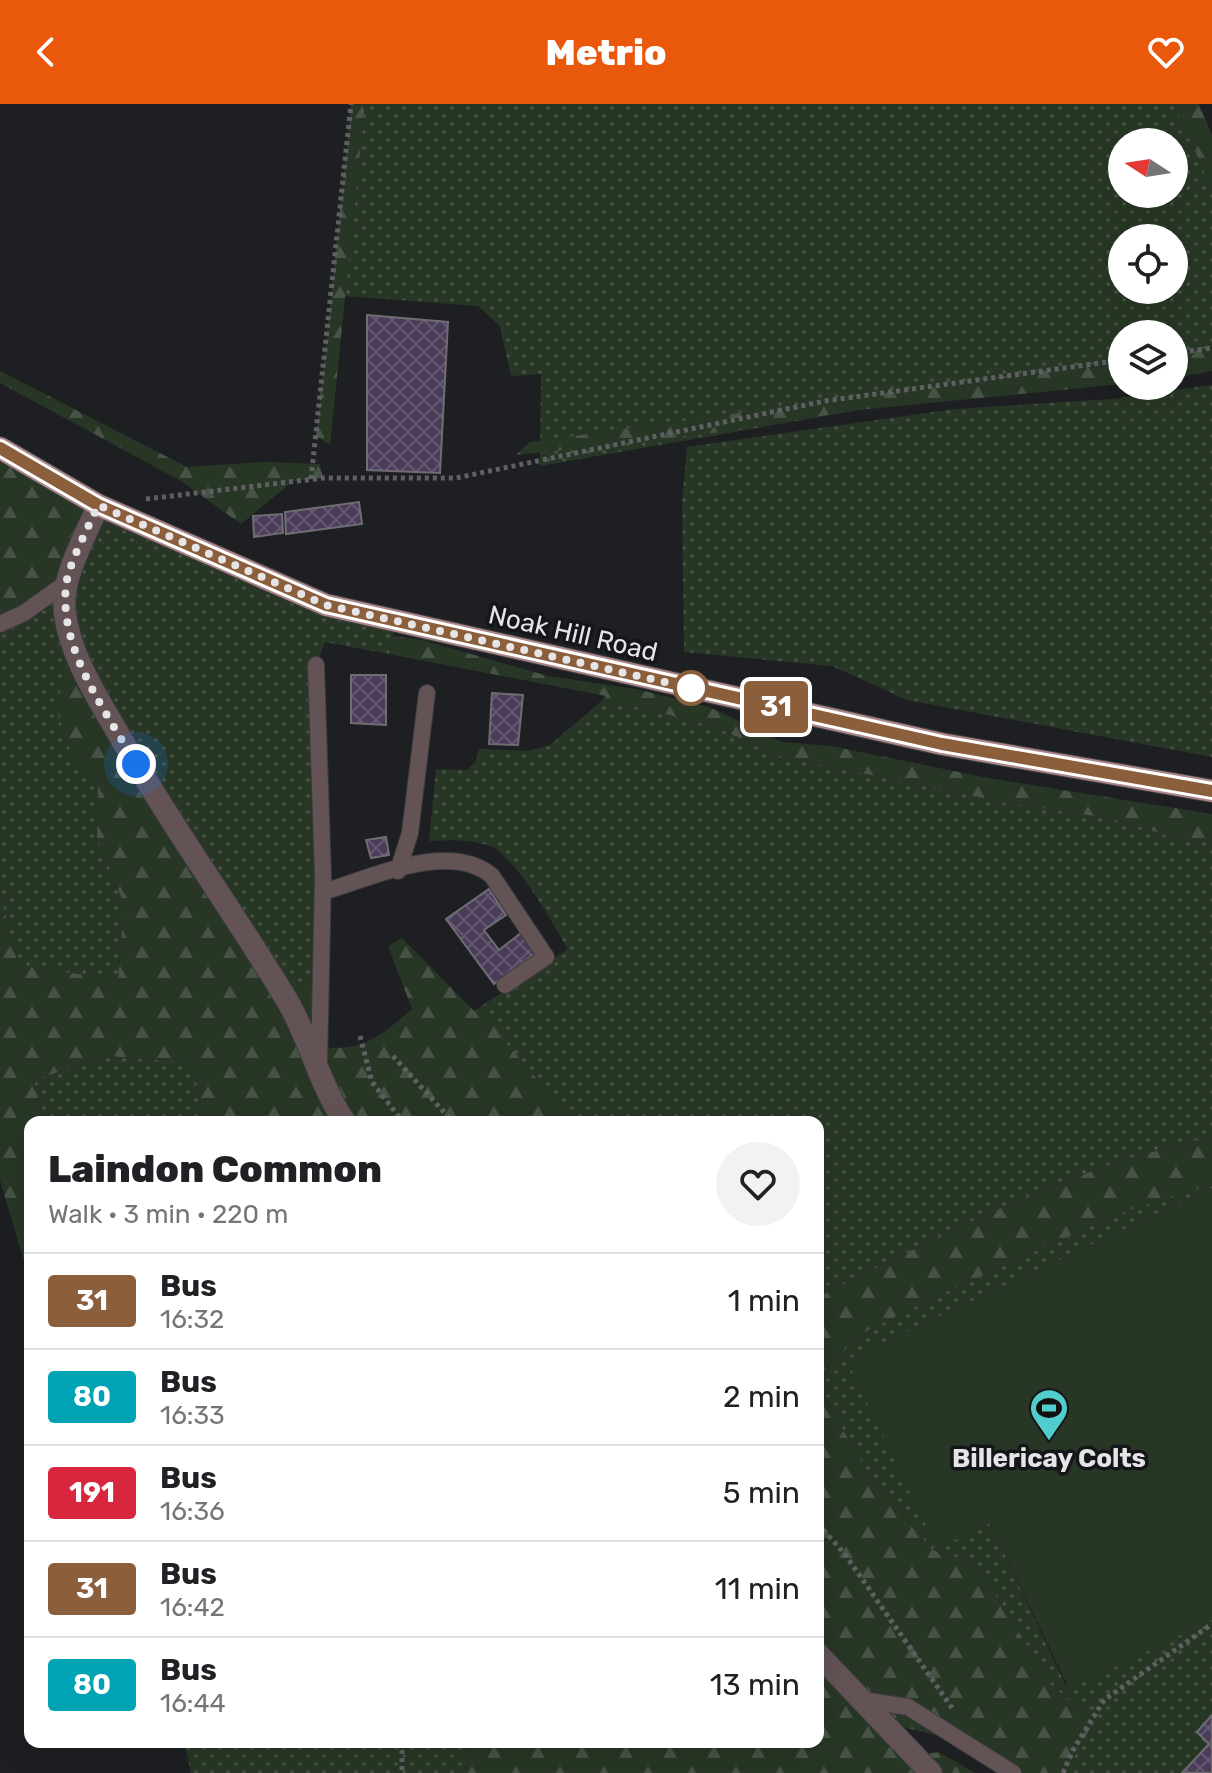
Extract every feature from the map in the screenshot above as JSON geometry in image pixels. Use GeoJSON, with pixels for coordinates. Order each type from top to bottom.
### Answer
{"type":"FeatureCollection","features":[{"type":"Feature","properties":{"kind":"main road","name":"Noak Hill Road"},"geometry":{"type":"LineString","coordinates":[[0,448],[98,505],[326,605],[942,744],[1212,791]]}},
{"type":"Feature","properties":{"kind":"street"},"geometry":{"type":"LineString","coordinates":[[98,505],[66,583],[65,613],[73,646],[90,684],[151,790],[289,1004],[341,1116]]}},
{"type":"Feature","properties":{"kind":"street"},"geometry":{"type":"LineString","coordinates":[[824,1660],[931,1773]]}},
{"type":"Feature","properties":{"kind":"lane"},"geometry":{"type":"LineString","coordinates":[[0,624],[24,613],[66,583]]}},
{"type":"Feature","properties":{"kind":"lane"},"geometry":{"type":"LineString","coordinates":[[316,665],[323,892],[319,1067]]}},
{"type":"Feature","properties":{"kind":"lane"},"geometry":{"type":"LineString","coordinates":[[398,871],[410,833],[427,693]]}},
{"type":"Feature","properties":{"kind":"lane"},"geometry":{"type":"LineString","coordinates":[[323,892],[431,861],[458,860],[481,867],[492,876],[546,957],[505,985]]}},
{"type":"Feature","properties":{"kind":"lane"},"geometry":{"type":"LineString","coordinates":[[863,1700],[908,1707],[1013,1773]]}},
{"type":"Feature","properties":{"kind":"path"},"geometry":{"type":"LineString","coordinates":[[311,479],[351,104]]}},
{"type":"Feature","properties":{"kind":"path"},"geometry":{"type":"LineString","coordinates":[[1188,351],[1212,348]]}},
{"type":"Feature","properties":{"kind":"path"},"geometry":{"type":"LineString","coordinates":[[143,499],[311,479],[456,478],[825,401],[1108,362]]}},
{"type":"Feature","properties":{"kind":"path"},"geometry":{"type":"LineString","coordinates":[[360,1036],[372,1082],[398,1116]]}},
{"type":"Feature","properties":{"kind":"path"},"geometry":{"type":"LineString","coordinates":[[393,1056],[448,1116]]}},
{"type":"Feature","properties":{"kind":"path"},"geometry":{"type":"LineString","coordinates":[[824,1531],[844,1553],[959,1717],[955,1738]]}},
{"type":"Feature","properties":{"kind":"path"},"geometry":{"type":"LineString","coordinates":[[1063,1773],[1073,1750],[1104,1700],[1212,1624]]}},
{"type":"Feature","properties":{"kind":"path"},"geometry":{"type":"LineString","coordinates":[[402,1748],[402,1773]]}},
{"type":"Feature","properties":{"kind":"green space"},"geometry":{"type":"Polygon","coordinates":[[[351,104],[365,104],[330,445],[316,436],[351,104]]]}},
{"type":"Feature","properties":{"kind":"green space"},"geometry":{"type":"Polygon","coordinates":[[[365,104],[1174,104],[1185,128],[1108,128],[1108,208],[1188,208],[1188,135],[1212,189],[1212,363],[1188,367],[1188,320],[1108,320],[1108,378],[859,410],[540,466],[541,374],[511,376],[500,326],[478,306],[345,296],[365,104]]]}},
{"type":"Feature","properties":{"kind":"green space"},"geometry":{"type":"Polygon","coordinates":[[[1174,104],[1199,104],[1212,135],[1212,189],[1188,135],[1188,128],[1185,128],[1174,104]]]}},
{"type":"Feature","properties":{"kind":"green space"},"geometry":{"type":"Polygon","coordinates":[[[1212,348],[1212,371],[1188,375],[1188,351],[1212,348]]]}},
{"type":"Feature","properties":{"kind":"green space"},"geometry":{"type":"Polygon","coordinates":[[[1108,362],[1108,385],[859,410],[706,434],[516,455],[530,442],[1108,362]]]}},
{"type":"Feature","properties":{"kind":"green space"},"geometry":{"type":"Polygon","coordinates":[[[0,371],[187,467],[265,462],[320,464],[323,478],[293,481],[241,524],[181,481],[0,383],[0,371]]]}},
{"type":"Feature","properties":{"kind":"green space"},"geometry":{"type":"Polygon","coordinates":[[[1212,385],[1212,757],[907,700],[832,666],[684,652],[682,501],[687,447],[955,409],[1108,399],[1188,400],[1188,388],[1212,385]]]}},
{"type":"Feature","properties":{"kind":"green space"},"geometry":{"type":"Polygon","coordinates":[[[0,447],[98,505],[396,621],[389,654],[325,642],[316,665],[321,980],[287,994],[71,752],[98,785],[97,838],[124,904],[118,980],[18,966],[0,894],[0,447]]]}},
{"type":"Feature","properties":{"kind":"green space"},"geometry":{"type":"Polygon","coordinates":[[[0,447],[98,505],[66,583],[0,624],[0,447]]]}},
{"type":"Feature","properties":{"kind":"green space"},"geometry":{"type":"Polygon","coordinates":[[[393,636],[422,640],[548,676],[636,689],[709,707],[782,742],[831,746],[988,778],[1212,814],[1212,842],[1182,840],[1114,819],[1003,802],[779,756],[713,726],[626,704],[597,705],[606,696],[389,654],[393,636]]]}},
{"type":"Feature","properties":{"kind":"green space"},"geometry":{"type":"Polygon","coordinates":[[[73,646],[287,993],[321,980],[319,1046],[359,1045],[391,1027],[412,1009],[388,946],[402,938],[474,1011],[482,1008],[503,1039],[568,1116],[204,1116],[192,1062],[108,1056],[34,1080],[43,1116],[24,1116],[24,1262],[0,1180],[0,894],[18,965],[118,980],[124,904],[97,838],[98,786],[71,752],[56,708],[73,646]]]}},
{"type":"Feature","properties":{"kind":"green space"},"geometry":{"type":"Polygon","coordinates":[[[626,704],[713,726],[779,756],[1003,802],[1114,819],[1182,840],[1212,842],[1212,1137],[1109,1165],[1059,1184],[962,1226],[824,1294],[824,1116],[568,1116],[474,1011],[568,949],[534,893],[502,854],[477,843],[429,841],[436,769],[467,770],[476,761],[479,749],[528,751],[550,745],[597,705],[626,704]]]}},
{"type":"Feature","properties":{"kind":"green space"},"geometry":{"type":"Polygon","coordinates":[[[108,1056],[192,1062],[204,1116],[43,1116],[34,1080],[108,1056]]]}},
{"type":"Feature","properties":{"kind":"green space"},"geometry":{"type":"Polygon","coordinates":[[[1212,1137],[1212,1184],[1117,1214],[920,1304],[861,1334],[824,1370],[824,1294],[1010,1204],[1109,1165],[1212,1137]]]}},
{"type":"Feature","properties":{"kind":"green space"},"geometry":{"type":"Polygon","coordinates":[[[1212,1184],[1212,1188],[847,1360],[938,1548],[990,1523],[1066,1686],[1212,1618],[1212,1715],[1197,1732],[1209,1744],[1182,1773],[1066,1773],[1093,1720],[1051,1685],[977,1564],[932,1550],[867,1471],[824,1397],[824,1370],[861,1334],[1117,1214],[1212,1184]]]}},
{"type":"Feature","properties":{"kind":"green space","name":"Billericay Colts"},"geometry":{"type":"Polygon","coordinates":[[[1212,1188],[1212,1620],[1069,1689],[990,1523],[937,1549],[847,1360],[1212,1188]]]}},
{"type":"Feature","properties":{"kind":"green space"},"geometry":{"type":"Polygon","coordinates":[[[824,1397],[867,1471],[932,1550],[977,1564],[1051,1685],[1094,1721],[1066,1773],[1012,1773],[954,1739],[888,1724],[917,1755],[939,1752],[975,1773],[465,1773],[468,1748],[824,1748],[824,1397]]]}},
{"type":"Feature","properties":{"kind":"green space"},"geometry":{"type":"Polygon","coordinates":[[[185,1748],[468,1748],[465,1773],[191,1773],[185,1748]]]}},
{"type":"Feature","properties":{"kind":"building"},"geometry":{"type":"Polygon","coordinates":[[[367,315],[448,322],[440,473],[367,470],[367,315]]]}},
{"type":"Feature","properties":{"kind":"building"},"geometry":{"type":"Polygon","coordinates":[[[359,502],[362,524],[286,534],[285,512],[359,502]]]}},
{"type":"Feature","properties":{"kind":"building"},"geometry":{"type":"Polygon","coordinates":[[[282,514],[283,533],[254,537],[253,516],[282,514]]]}},
{"type":"Feature","properties":{"kind":"building"},"geometry":{"type":"Polygon","coordinates":[[[351,675],[386,675],[386,725],[351,723],[351,675]]]}},
{"type":"Feature","properties":{"kind":"building"},"geometry":{"type":"Polygon","coordinates":[[[492,693],[523,695],[518,745],[489,744],[492,693]]]}},
{"type":"Feature","properties":{"kind":"building"},"geometry":{"type":"Polygon","coordinates":[[[386,837],[389,855],[371,858],[366,840],[386,837]]]}},
{"type":"Feature","properties":{"kind":"building"},"geometry":{"type":"Polygon","coordinates":[[[489,889],[506,915],[484,930],[499,950],[521,933],[535,953],[494,984],[446,919],[489,889]]]}},
{"type":"Feature","properties":{"kind":"building"},"geometry":{"type":"Polygon","coordinates":[[[1212,1715],[1212,1773],[1182,1773],[1209,1744],[1197,1732],[1212,1715]]]}},
{"type":"Feature","properties":{"kind":"bus line","name":"31"},"geometry":{"type":"LineString","coordinates":[[0,448],[98,505],[201,553],[326,605],[942,744],[1212,791]]}},
{"type":"Feature","properties":{"kind":"place","name":"Billericay Colts"},"geometry":{"type":"Point","coordinates":[1049,1442]}},
{"type":"Feature","properties":{"kind":"route"},"geometry":{"type":"LineString","coordinates":[[136,764],[90,684],[73,646],[65,613],[66,583],[98,505],[201,553],[326,605],[691,688]]}}]}
